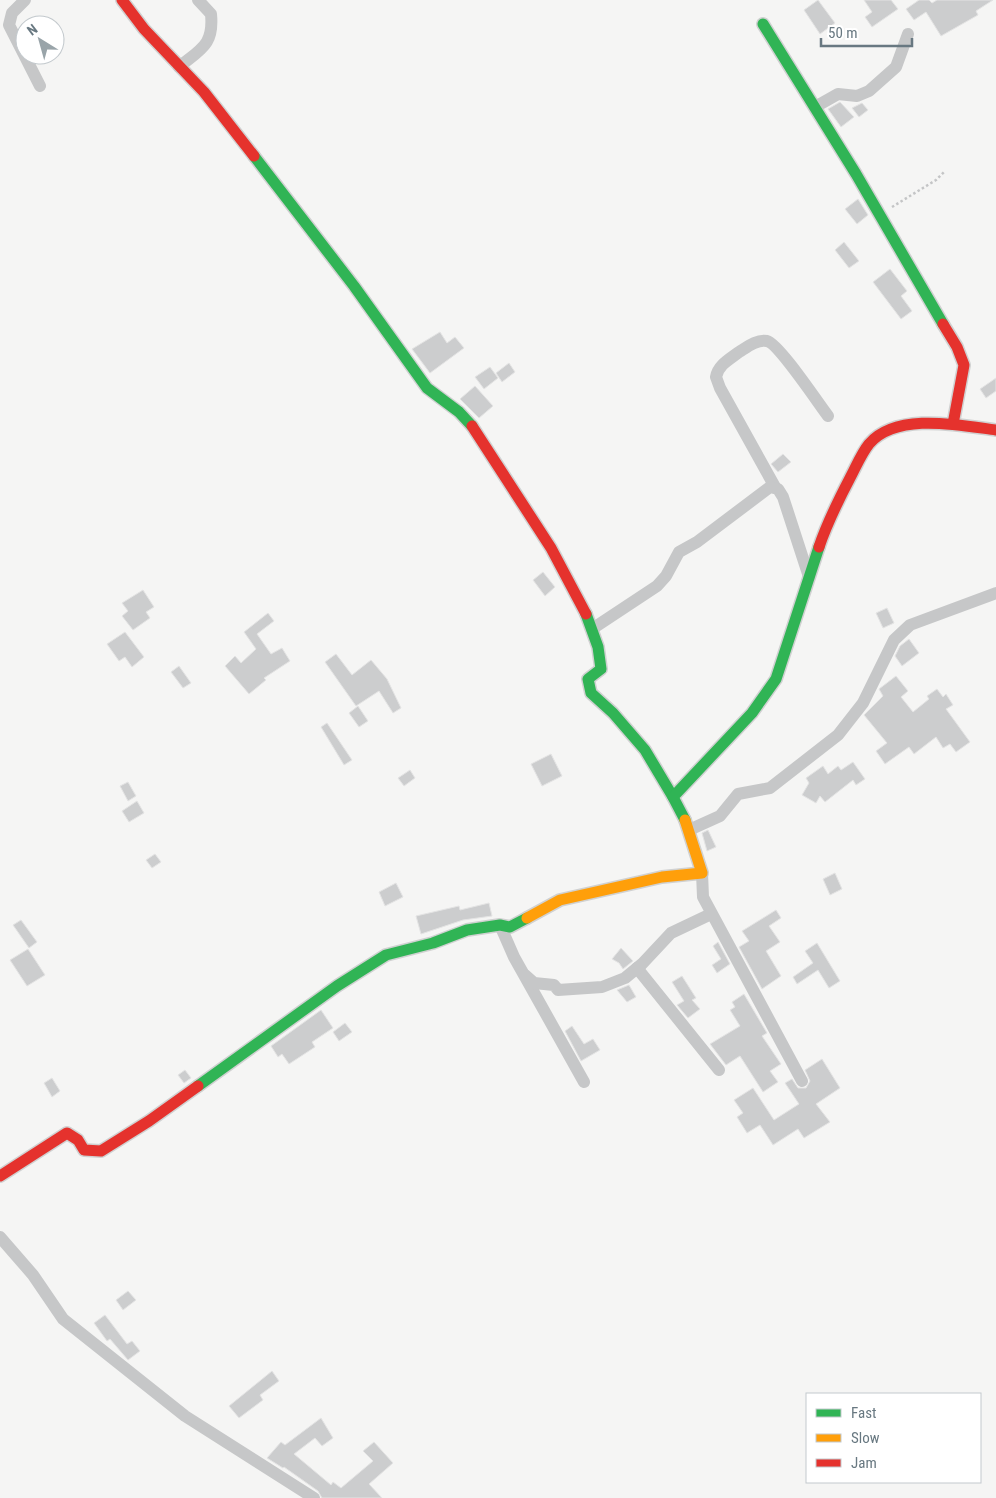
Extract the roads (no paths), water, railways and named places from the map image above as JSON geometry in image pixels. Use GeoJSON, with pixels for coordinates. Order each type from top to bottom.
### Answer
{"type":"FeatureCollection","features":[{"type":"Feature","properties":{"kind":"street"},"geometry":{"type":"LineString","coordinates":[[25,0],[12,14],[9,25],[40,86]]}},
{"type":"Feature","properties":{"kind":"street"},"geometry":{"type":"LineString","coordinates":[[122,0],[179,67],[204,92],[234,129],[354,286],[427,388],[459,412],[474,429],[585,610],[602,660],[601,669],[588,679],[591,693],[613,713],[645,750],[682,811],[702,873],[703,897],[802,1080]]}},
{"type":"Feature","properties":{"kind":"street"},"geometry":{"type":"LineString","coordinates":[[179,67],[207,44],[211,37],[211,14],[198,0]]}},
{"type":"Feature","properties":{"kind":"street"},"geometry":{"type":"LineString","coordinates":[[763,24],[880,214],[961,356],[963,376],[953,424]]}},
{"type":"Feature","properties":{"kind":"street"},"geometry":{"type":"LineString","coordinates":[[815,107],[838,94],[857,96],[868,91],[896,67],[908,34]]}},
{"type":"Feature","properties":{"kind":"street"},"geometry":{"type":"LineString","coordinates":[[809,577],[782,497],[726,400],[717,382],[717,372],[726,362],[751,344],[760,341],[770,343],[784,357],[828,416]]}},
{"type":"Feature","properties":{"kind":"street"},"geometry":{"type":"LineString","coordinates":[[673,797],[752,714],[776,679],[828,520],[868,444],[879,435],[894,427],[912,424],[953,424],[996,430]]}},
{"type":"Feature","properties":{"kind":"street"},"geometry":{"type":"LineString","coordinates":[[592,629],[657,586],[666,576],[679,552],[697,542],[766,490],[775,487]]}},
{"type":"Feature","properties":{"kind":"street"},"geometry":{"type":"LineString","coordinates":[[689,828],[720,816],[738,794],[770,788],[838,735],[863,703],[889,650],[901,632],[918,622],[996,593]]}},
{"type":"Feature","properties":{"kind":"street"},"geometry":{"type":"LineString","coordinates":[[0,1176],[67,1133],[78,1140],[84,1150],[102,1151],[149,1121],[337,986],[386,955],[415,946],[433,943],[467,930],[500,925],[510,927],[560,900],[662,877],[702,873]]}},
{"type":"Feature","properties":{"kind":"street"},"geometry":{"type":"LineString","coordinates":[[525,975],[534,982],[554,985],[558,990],[602,987],[625,978],[671,933],[711,914]]}},
{"type":"Feature","properties":{"kind":"street"},"geometry":{"type":"LineString","coordinates":[[500,925],[525,975],[584,1082]]}},
{"type":"Feature","properties":{"kind":"street"},"geometry":{"type":"LineString","coordinates":[[637,968],[719,1070]]}},
{"type":"Feature","properties":{"kind":"street"},"geometry":{"type":"LineString","coordinates":[[0,1238],[33,1276],[63,1319],[185,1416],[314,1498]]}}]}
